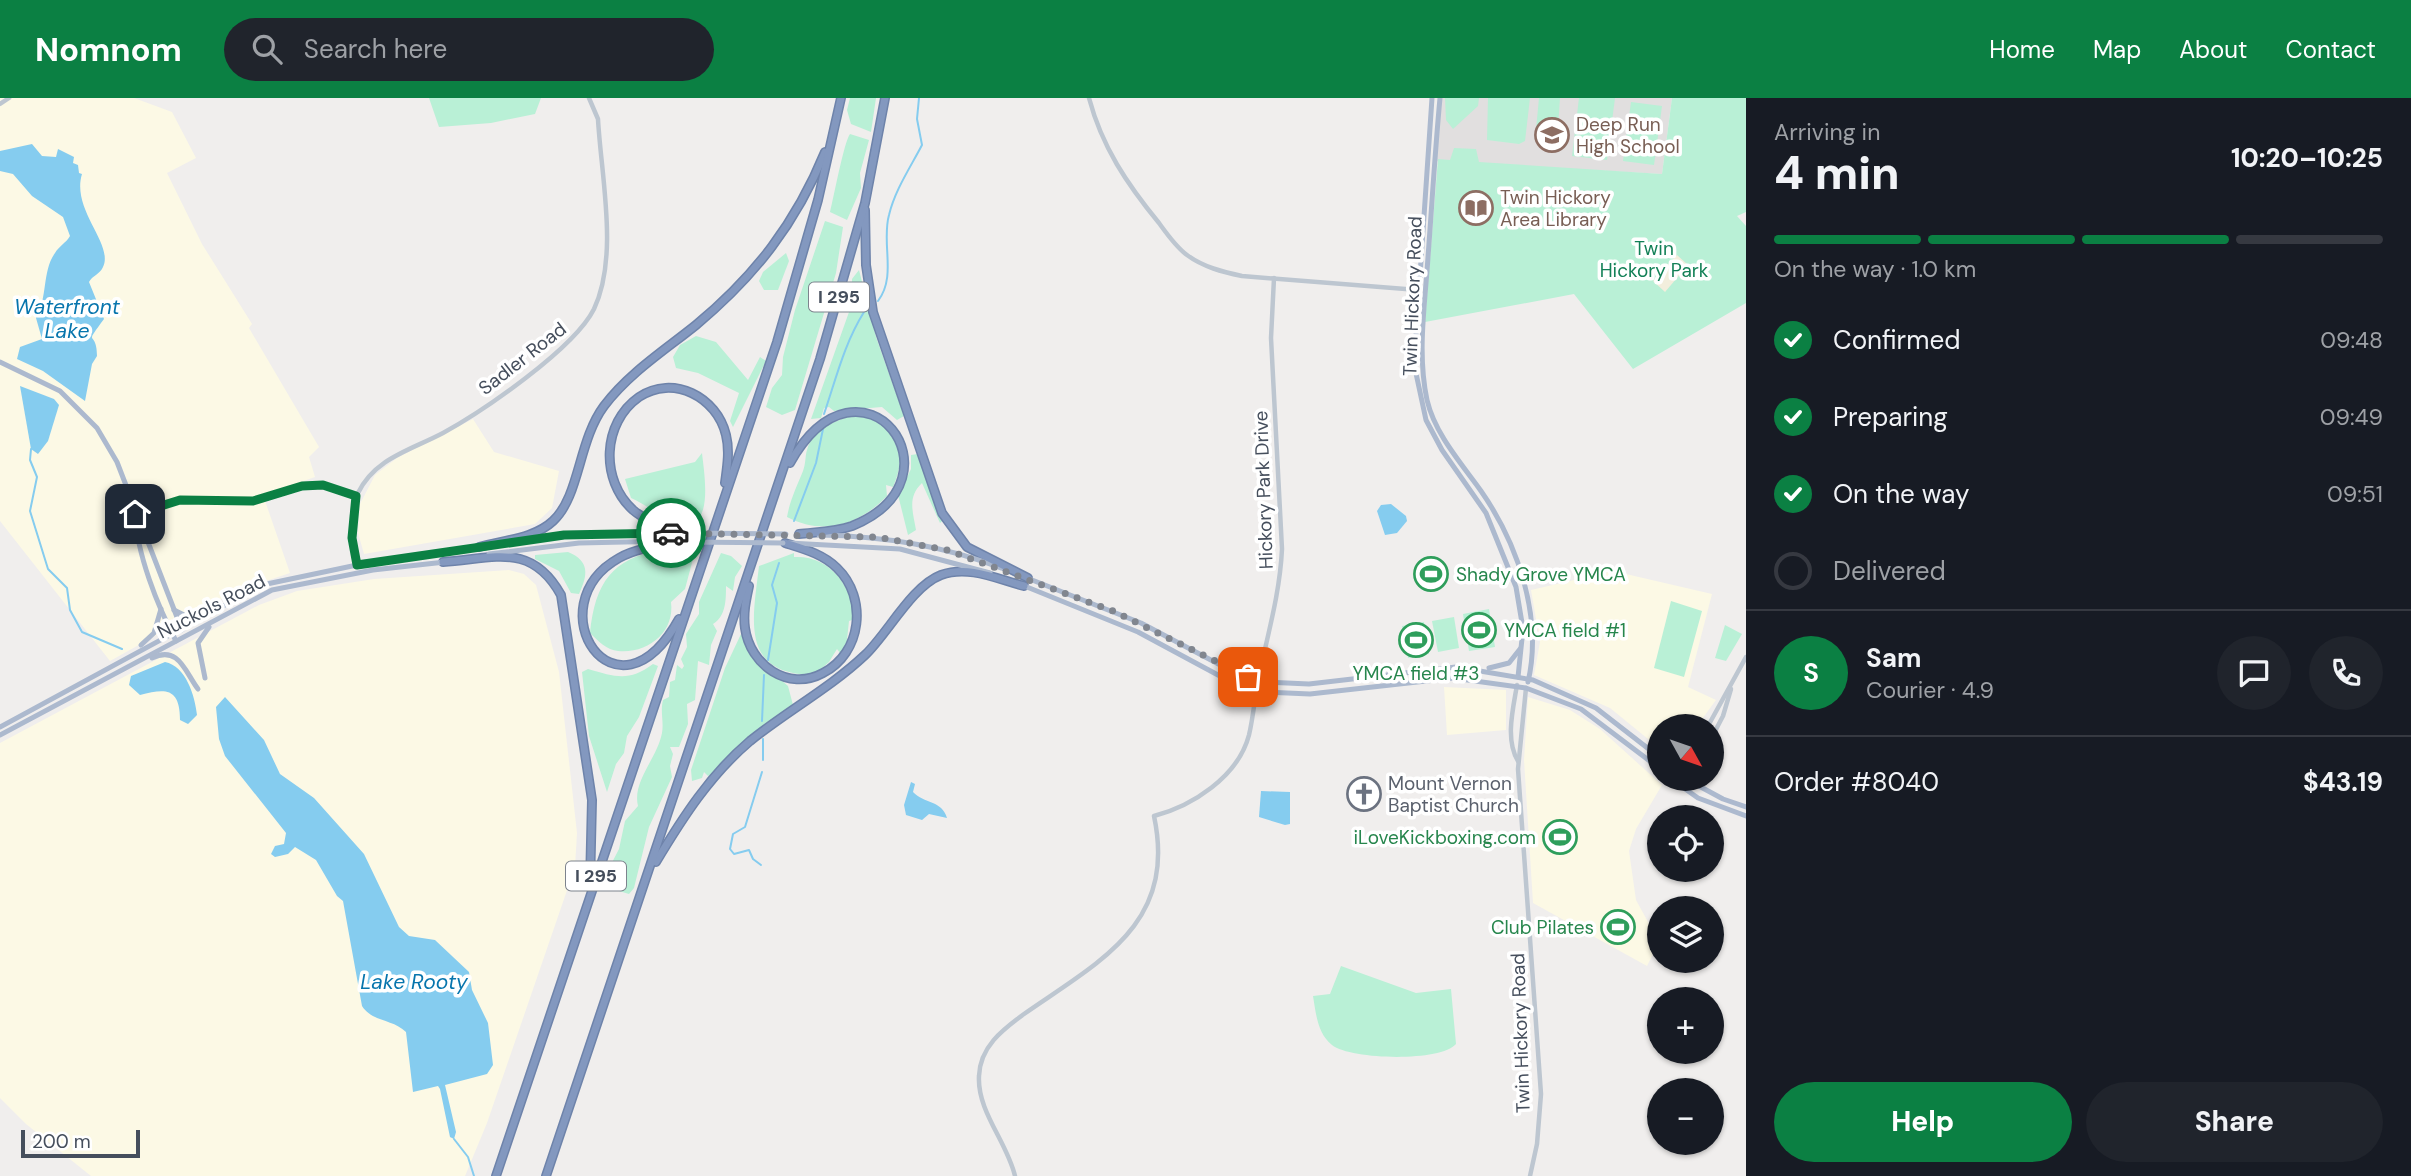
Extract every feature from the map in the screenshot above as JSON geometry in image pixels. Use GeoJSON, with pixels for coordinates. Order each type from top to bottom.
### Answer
{"type":"FeatureCollection","features":[{"type":"Feature","properties":{"kind":"highway","name":"I 295"},"geometry":{"type":"LineString","coordinates":[[496,1176],[792,294],[841,98]]}},
{"type":"Feature","properties":{"kind":"highway","name":"I 295"},"geometry":{"type":"LineString","coordinates":[[546,1176],[824,348],[864,203],[885,98]]}},
{"type":"Feature","properties":{"kind":"highway"},"geometry":{"type":"LineString","coordinates":[[479,547],[534,533],[562,512],[571,495],[589,433],[604,405],[623,383],[721,304],[763,261],[800,206],[834,132]]}},
{"type":"Feature","properties":{"kind":"highway"},"geometry":{"type":"LineString","coordinates":[[864,203],[866,265],[873,312],[942,513],[967,547],[1026,582]]}},
{"type":"Feature","properties":{"kind":"highway"},"geometry":{"type":"LineString","coordinates":[[686,537],[642,517],[626,503],[614,481],[610,464],[612,436],[620,417],[631,403],[650,391],[666,388],[690,392],[709,404],[721,421],[728,442],[724,496]]}},
{"type":"Feature","properties":{"kind":"highway"},"geometry":{"type":"LineString","coordinates":[[777,493],[790,462],[806,437],[831,418],[848,414],[873,415],[889,424],[900,438],[905,456],[902,475],[879,509],[847,527],[799,534]]}},
{"type":"Feature","properties":{"kind":"highway"},"geometry":{"type":"LineString","coordinates":[[686,537],[638,550],[618,559],[600,573],[590,589],[583,613],[589,647],[602,659],[616,664],[632,663],[649,655],[671,632],[696,576]]}},
{"type":"Feature","properties":{"kind":"highway"},"geometry":{"type":"LineString","coordinates":[[756,553],[744,611],[745,629],[752,650],[764,666],[781,676],[800,679],[819,675],[832,668],[849,648],[857,626],[856,602],[848,583],[834,566],[815,553],[784,540]]}},
{"type":"Feature","properties":{"kind":"highway"},"geometry":{"type":"LineString","coordinates":[[443,562],[500,556],[518,558],[542,569],[561,595],[592,800],[590,892]]}},
{"type":"Feature","properties":{"kind":"highway"},"geometry":{"type":"LineString","coordinates":[[649,874],[688,809],[724,765],[765,729],[853,665],[930,581],[951,572],[969,571],[1026,582]]}},
{"type":"Feature","properties":{"kind":"main road","name":"Twin Hickory Road"},"geometry":{"type":"LineString","coordinates":[[1432,98],[1414,364],[1424,415],[1442,450],[1474,494],[1495,532],[1516,587],[1523,636],[1517,685]]}},
{"type":"Feature","properties":{"kind":"main road","name":"Twin Hickory Road"},"geometry":{"type":"LineString","coordinates":[[1440,98],[1421,364],[1431,412],[1440,432],[1491,507],[1526,590],[1534,633],[1526,688]]}},
{"type":"Feature","properties":{"kind":"main road"},"geometry":{"type":"LineString","coordinates":[[1422,236],[1422,286],[1426,290]]}},
{"type":"Feature","properties":{"kind":"main road"},"geometry":{"type":"LineString","coordinates":[[1418,290],[1422,293],[1420,322],[1423,329]]}},
{"type":"Feature","properties":{"kind":"main road"},"geometry":{"type":"LineString","coordinates":[[0,362],[50,385],[92,421],[115,457],[135,514],[136,529],[176,641]]}},
{"type":"Feature","properties":{"kind":"main road"},"geometry":{"type":"LineString","coordinates":[[135,514],[143,525],[185,636]]}},
{"type":"Feature","properties":{"kind":"main road","name":"Nuckols Road"},"geometry":{"type":"LineString","coordinates":[[784,540],[799,534],[877,537],[919,543],[968,556],[1126,626],[1222,678],[1256,690],[1281,694],[1310,694],[1453,678],[1517,685],[1581,709],[1647,759]]}},
{"type":"Feature","properties":{"kind":"main road","name":"Nuckols Road"},"geometry":{"type":"LineString","coordinates":[[0,727],[229,601],[270,583],[357,565],[564,535],[784,540],[870,545],[914,551],[1026,582],[1141,623],[1226,668],[1258,680],[1308,684],[1456,667],[1528,679],[1564,691],[1596,708],[1647,748]]}},
{"type":"Feature","properties":{"kind":"main road","name":"Nuckols Road"},"geometry":{"type":"LineString","coordinates":[[0,735],[279,588],[358,573],[557,544],[686,537]]}},
{"type":"Feature","properties":{"kind":"main road"},"geometry":{"type":"LineString","coordinates":[[173,609],[191,617],[229,601]]}},
{"type":"Feature","properties":{"kind":"main road"},"geometry":{"type":"LineString","coordinates":[[95,676],[149,640],[158,627],[162,606]]}},
{"type":"Feature","properties":{"kind":"main road"},"geometry":{"type":"LineString","coordinates":[[205,678],[198,652],[198,640],[204,630],[233,610]]}},
{"type":"Feature","properties":{"kind":"main road"},"geometry":{"type":"LineString","coordinates":[[1456,667],[1505,666],[1516,656],[1523,636]]}},
{"type":"Feature","properties":{"kind":"main road"},"geometry":{"type":"LineString","coordinates":[[99,682],[165,654],[183,663],[198,689]]}},
{"type":"Feature","properties":{"kind":"main road"},"geometry":{"type":"LineString","coordinates":[[1689,791],[1698,798],[1746,816]]}},
{"type":"Feature","properties":{"kind":"main road"},"geometry":{"type":"LineString","coordinates":[[1708,791],[1746,807]]}},
{"type":"Feature","properties":{"kind":"street"},"geometry":{"type":"LineString","coordinates":[[0,104],[9,98]]}},
{"type":"Feature","properties":{"kind":"street","name":"Sadler Road"},"geometry":{"type":"LineString","coordinates":[[356,496],[370,474],[387,459],[453,427],[558,352],[575,337],[593,309],[603,282],[607,254],[598,119],[590,98]]}},
{"type":"Feature","properties":{"kind":"street"},"geometry":{"type":"LineString","coordinates":[[1089,98],[1105,145],[1124,179],[1185,254],[1220,271],[1418,290]]}},
{"type":"Feature","properties":{"kind":"street","name":"Hickory Park Drive"},"geometry":{"type":"LineString","coordinates":[[1015,1176],[1004,1142],[981,1101],[979,1076],[984,1055],[1002,1030],[1108,956],[1134,929],[1147,906],[1158,867],[1154,816],[1199,797],[1238,758],[1248,737],[1280,583],[1282,549],[1271,338],[1275,278]]}},
{"type":"Feature","properties":{"kind":"street"},"geometry":{"type":"LineString","coordinates":[[135,514],[180,500],[253,501],[302,486],[323,485],[356,496],[352,538],[358,573]]}},
{"type":"Feature","properties":{"kind":"street"},"geometry":{"type":"LineString","coordinates":[[1715,714],[1746,657]]}},
{"type":"Feature","properties":{"kind":"street"},"geometry":{"type":"LineString","coordinates":[[1723,714],[1733,682]]}},
{"type":"Feature","properties":{"kind":"street","name":"Twin Hickory Road"},"geometry":{"type":"LineString","coordinates":[[1517,685],[1511,737],[1513,753],[1518,762]]}},
{"type":"Feature","properties":{"kind":"street","name":"Twin Hickory Road"},"geometry":{"type":"LineString","coordinates":[[1526,688],[1518,762],[1541,1094],[1538,1136],[1530,1176]]}},
{"type":"Feature","properties":{"kind":"shaded area"},"geometry":{"type":"Polygon","coordinates":[[[0,98],[134,98],[172,112],[196,158],[167,173],[202,244],[252,324],[249,328],[319,447],[309,457],[315,477],[263,495],[290,573],[236,591],[110,661],[0,521],[0,98]]]}},
{"type":"Feature","properties":{"kind":"shaded area","name":"Deep Run High School"},"geometry":{"type":"Polygon","coordinates":[[[1440,98],[1672,98],[1662,174],[1434,161],[1440,98]]]}},
{"type":"Feature","properties":{"kind":"shaded area"},"geometry":{"type":"Polygon","coordinates":[[[473,419],[494,452],[559,471],[552,508],[535,524],[364,554],[358,533],[360,504],[375,475],[397,458],[473,419]]]}},
{"type":"Feature","properties":{"kind":"shaded area"},"geometry":{"type":"Polygon","coordinates":[[[509,570],[524,574],[536,585],[559,672],[577,833],[575,867],[487,1123],[465,1176],[91,1176],[26,1124],[0,1098],[0,743],[259,605],[297,591],[374,579],[509,570]]]}},
{"type":"Feature","properties":{"kind":"shaded area"},"geometry":{"type":"Polygon","coordinates":[[[1613,571],[1712,594],[1688,687],[1716,700],[1706,714],[1647,714],[1647,738],[1610,708],[1534,675],[1540,642],[1531,590],[1613,571]]]}},
{"type":"Feature","properties":{"kind":"shaded area"},"geometry":{"type":"Polygon","coordinates":[[[1444,687],[1506,690],[1506,730],[1447,735],[1444,687]]]}},
{"type":"Feature","properties":{"kind":"shaded area"},"geometry":{"type":"Polygon","coordinates":[[[1528,697],[1570,710],[1600,729],[1647,771],[1647,791],[1658,791],[1650,805],[1647,805],[1629,851],[1636,900],[1647,920],[1647,966],[1533,903],[1524,760],[1528,697]]]}},
{"type":"Feature","properties":{"kind":"green space"},"geometry":{"type":"Polygon","coordinates":[[[429,98],[541,98],[535,114],[491,123],[439,127],[429,98]]]}},
{"type":"Feature","properties":{"kind":"green space"},"geometry":{"type":"Polygon","coordinates":[[[850,98],[876,98],[871,132],[851,124],[847,110],[850,98]]]}},
{"type":"Feature","properties":{"kind":"green space"},"geometry":{"type":"Polygon","coordinates":[[[1445,98],[1479,98],[1478,106],[1453,129],[1446,120],[1445,98]]]}},
{"type":"Feature","properties":{"kind":"green space"},"geometry":{"type":"Polygon","coordinates":[[[1488,98],[1530,98],[1525,141],[1519,144],[1487,140],[1488,98]]]}},
{"type":"Feature","properties":{"kind":"green space"},"geometry":{"type":"Polygon","coordinates":[[[1539,98],[1560,98],[1557,142],[1535,140],[1539,98]]]}},
{"type":"Feature","properties":{"kind":"green space"},"geometry":{"type":"Polygon","coordinates":[[[1579,98],[1615,98],[1607,160],[1572,156],[1579,98]]]}},
{"type":"Feature","properties":{"kind":"green space","name":"Twin Hickory Park"},"geometry":{"type":"Polygon","coordinates":[[[1672,98],[1746,98],[1746,212],[1737,216],[1746,226],[1746,303],[1633,369],[1574,294],[1425,322],[1438,159],[1450,160],[1454,148],[1476,149],[1479,162],[1662,174],[1672,98]]]}},
{"type":"Feature","properties":{"kind":"green space"},"geometry":{"type":"Polygon","coordinates":[[[1631,102],[1662,106],[1654,165],[1623,161],[1631,102]]]}},
{"type":"Feature","properties":{"kind":"green space"},"geometry":{"type":"Polygon","coordinates":[[[850,134],[869,140],[860,173],[861,188],[847,220],[830,212],[850,134]]]}},
{"type":"Feature","properties":{"kind":"green space"},"geometry":{"type":"Polygon","coordinates":[[[825,221],[843,227],[836,273],[795,410],[782,415],[766,407],[772,388],[782,375],[783,357],[795,310],[825,221]]]}},
{"type":"Feature","properties":{"kind":"green space"},"geometry":{"type":"Polygon","coordinates":[[[786,253],[789,261],[778,290],[764,290],[759,281],[763,272],[786,253]]]}},
{"type":"Feature","properties":{"kind":"green space"},"geometry":{"type":"Polygon","coordinates":[[[859,270],[876,337],[904,416],[897,420],[882,407],[834,411],[829,407],[824,408],[821,418],[811,419],[849,312],[856,308],[852,305],[852,279],[859,270]]]}},
{"type":"Feature","properties":{"kind":"green space"},"geometry":{"type":"Polygon","coordinates":[[[696,336],[716,342],[748,380],[760,357],[766,361],[733,427],[730,421],[739,393],[698,373],[676,368],[673,357],[680,345],[696,336]]]}},
{"type":"Feature","properties":{"kind":"green space"},"geometry":{"type":"Polygon","coordinates":[[[858,414],[883,424],[892,431],[897,440],[900,450],[898,473],[893,487],[886,485],[887,496],[865,514],[840,524],[814,526],[787,517],[810,442],[821,430],[858,414]]]}},
{"type":"Feature","properties":{"kind":"green space"},"geometry":{"type":"Polygon","coordinates":[[[702,453],[705,499],[698,519],[691,523],[680,523],[631,498],[625,479],[695,462],[702,453]]]}},
{"type":"Feature","properties":{"kind":"green space"},"geometry":{"type":"Polygon","coordinates":[[[918,454],[943,520],[940,523],[922,483],[913,499],[916,530],[908,535],[898,495],[911,469],[911,455],[918,454]]]}},
{"type":"Feature","properties":{"kind":"green space"},"geometry":{"type":"Polygon","coordinates":[[[662,550],[684,550],[693,559],[685,589],[671,602],[669,623],[657,639],[640,649],[618,651],[606,647],[590,633],[592,615],[602,587],[609,576],[630,559],[662,550]]]}},
{"type":"Feature","properties":{"kind":"green space"},"geometry":{"type":"Polygon","coordinates":[[[568,552],[584,564],[584,581],[579,594],[571,593],[559,571],[535,559],[535,555],[568,552]]]}},
{"type":"Feature","properties":{"kind":"green space"},"geometry":{"type":"Polygon","coordinates":[[[721,553],[731,556],[742,566],[735,577],[733,591],[726,586],[723,612],[713,624],[717,631],[711,645],[709,665],[698,661],[695,700],[687,704],[688,724],[679,747],[670,747],[673,754],[670,766],[672,777],[649,827],[634,888],[629,894],[609,888],[603,880],[619,849],[625,821],[638,806],[637,797],[642,779],[659,743],[663,700],[669,697],[670,682],[675,680],[677,665],[682,669],[684,666],[681,659],[687,647],[686,634],[699,614],[699,602],[721,553]]]}},
{"type":"Feature","properties":{"kind":"green space"},"geometry":{"type":"Polygon","coordinates":[[[794,553],[794,557],[818,561],[837,575],[849,595],[855,619],[849,621],[846,649],[840,653],[837,649],[829,662],[814,675],[790,672],[773,665],[762,654],[756,640],[754,624],[759,566],[794,553]]]}},
{"type":"Feature","properties":{"kind":"green space"},"geometry":{"type":"Polygon","coordinates":[[[1671,601],[1702,611],[1684,677],[1654,668],[1671,601]]]}},
{"type":"Feature","properties":{"kind":"green space","name":"YMCA field #1"},"geometry":{"type":"Polygon","coordinates":[[[1489,609],[1495,647],[1469,651],[1463,614],[1489,609]]]}},
{"type":"Feature","properties":{"kind":"green space"},"geometry":{"type":"Polygon","coordinates":[[[1454,617],[1459,648],[1438,652],[1432,621],[1454,617]]]}},
{"type":"Feature","properties":{"kind":"green space","name":"YMCA field #3"},"geometry":{"type":"Polygon","coordinates":[[[1424,622],[1429,654],[1408,658],[1402,626],[1424,622]]]}},
{"type":"Feature","properties":{"kind":"green space"},"geometry":{"type":"Polygon","coordinates":[[[1725,625],[1742,634],[1726,661],[1715,658],[1725,625]]]}},
{"type":"Feature","properties":{"kind":"green space"},"geometry":{"type":"Polygon","coordinates":[[[741,634],[755,658],[788,686],[793,705],[716,771],[708,776],[704,772],[702,778],[692,781],[691,770],[725,668],[741,634]]]}},
{"type":"Feature","properties":{"kind":"green space"},"geometry":{"type":"Polygon","coordinates":[[[653,664],[658,666],[639,717],[627,736],[624,753],[616,764],[607,792],[589,736],[582,672],[588,669],[615,676],[629,676],[653,664]]]}},
{"type":"Feature","properties":{"kind":"green space"},"geometry":{"type":"Polygon","coordinates":[[[1341,966],[1416,993],[1451,989],[1456,1044],[1433,1054],[1395,1057],[1357,1054],[1332,1045],[1320,1029],[1313,996],[1330,994],[1341,966]]]}},
{"type":"Feature","properties":{"kind":"sand"},"geometry":{"type":"Polygon","coordinates":[[[1677,255],[1688,265],[1665,292],[1653,281],[1677,255]]]}},
{"type":"Feature","properties":{"kind":"water","name":"Waterfront Lake"},"geometry":{"type":"Polygon","coordinates":[[[32,144],[42,156],[56,157],[58,149],[74,157],[73,163],[78,165],[79,173],[82,174],[82,200],[103,248],[103,267],[89,282],[104,319],[92,337],[97,356],[92,364],[85,401],[43,371],[17,359],[20,347],[42,339],[36,318],[42,302],[48,268],[57,251],[70,236],[63,217],[32,196],[13,174],[0,171],[0,151],[32,144]]]}},
{"type":"Feature","properties":{"kind":"water"},"geometry":{"type":"Polygon","coordinates":[[[20,386],[54,399],[59,405],[48,441],[38,454],[31,449],[20,386]]]}},
{"type":"Feature","properties":{"kind":"water"},"geometry":{"type":"Polygon","coordinates":[[[1391,504],[1406,516],[1407,521],[1397,533],[1385,535],[1377,511],[1381,505],[1391,504]]]}},
{"type":"Feature","properties":{"kind":"water"},"geometry":{"type":"Polygon","coordinates":[[[165,662],[179,669],[192,691],[197,715],[188,724],[180,720],[177,701],[169,692],[140,695],[129,685],[131,676],[165,662]]]}},
{"type":"Feature","properties":{"kind":"water","name":"Lake Rooty"},"geometry":{"type":"Polygon","coordinates":[[[225,697],[264,740],[280,774],[314,798],[364,854],[399,927],[409,936],[435,940],[469,972],[472,990],[488,1023],[493,1065],[487,1074],[445,1085],[456,1132],[454,1139],[450,1137],[438,1086],[413,1092],[406,1032],[371,1015],[362,1006],[343,901],[337,896],[316,860],[295,847],[288,854],[275,857],[271,854],[275,846],[284,844],[286,833],[225,756],[219,739],[216,707],[225,697]]]}},
{"type":"Feature","properties":{"kind":"water"},"geometry":{"type":"Polygon","coordinates":[[[911,782],[915,784],[913,792],[917,796],[937,805],[947,818],[929,814],[922,820],[906,815],[904,805],[911,782]]]}},
{"type":"Feature","properties":{"kind":"water"},"geometry":{"type":"Polygon","coordinates":[[[1261,791],[1290,792],[1290,824],[1259,817],[1261,791]]]}},
{"type":"Feature","properties":{"kind":"waterway"},"geometry":{"type":"LineString","coordinates":[[878,301],[887,281],[889,215],[899,188],[922,145],[917,119],[919,98]]}},
{"type":"Feature","properties":{"kind":"waterway"},"geometry":{"type":"LineString","coordinates":[[824,414],[846,349],[864,312]]}},
{"type":"Feature","properties":{"kind":"waterway"},"geometry":{"type":"LineString","coordinates":[[794,521],[816,463],[823,429]]}},
{"type":"Feature","properties":{"kind":"waterway"},"geometry":{"type":"LineString","coordinates":[[31,449],[30,460],[37,477],[30,511],[48,569],[67,588],[70,610],[82,632],[122,649]]}},
{"type":"Feature","properties":{"kind":"waterway"},"geometry":{"type":"LineString","coordinates":[[768,660],[777,603],[772,585],[779,563]]}},
{"type":"Feature","properties":{"kind":"waterway"},"geometry":{"type":"LineString","coordinates":[[762,721],[764,675]]}},
{"type":"Feature","properties":{"kind":"waterway"},"geometry":{"type":"LineString","coordinates":[[763,739],[763,760]]}},
{"type":"Feature","properties":{"kind":"waterway"},"geometry":{"type":"LineString","coordinates":[[761,865],[753,859],[749,850],[734,854],[730,849],[733,834],[745,827],[762,772]]}},
{"type":"Feature","properties":{"kind":"waterway"},"geometry":{"type":"LineString","coordinates":[[454,1139],[468,1157],[474,1176]]}},
{"type":"Feature","properties":{"kind":"way so far"},"geometry":{"type":"LineString","coordinates":[[671,533],[877,537],[919,543],[988,563],[1113,611],[1248,677]]}},
{"type":"Feature","properties":{"kind":"place","name":"Deep Run High School"},"geometry":{"type":"Point","coordinates":[1552,135]}},
{"type":"Feature","properties":{"kind":"place","name":"Twin Hickory Area Library"},"geometry":{"type":"Point","coordinates":[1476,208]}},
{"type":"Feature","properties":{"kind":"place","name":"Shady Grove YMCA"},"geometry":{"type":"Point","coordinates":[1431,574]}},
{"type":"Feature","properties":{"kind":"place","name":"YMCA field #1"},"geometry":{"type":"Point","coordinates":[1479,630]}},
{"type":"Feature","properties":{"kind":"place","name":"YMCA field #3"},"geometry":{"type":"Point","coordinates":[1416,640]}},
{"type":"Feature","properties":{"kind":"place","name":"Mount Vernon Baptist Church"},"geometry":{"type":"Point","coordinates":[1364,794]}},
{"type":"Feature","properties":{"kind":"place","name":"iLoveKickboxing.com"},"geometry":{"type":"Point","coordinates":[1560,837]}},
{"type":"Feature","properties":{"kind":"place","name":"Club Pilates"},"geometry":{"type":"Point","coordinates":[1618,927]}},
{"type":"Feature","properties":{"kind":"route"},"geometry":{"type":"LineString","coordinates":[[135,514],[172,502],[244,502],[272,497],[302,486],[332,487],[356,496],[352,538],[357,565],[564,535],[671,533]]}}]}
